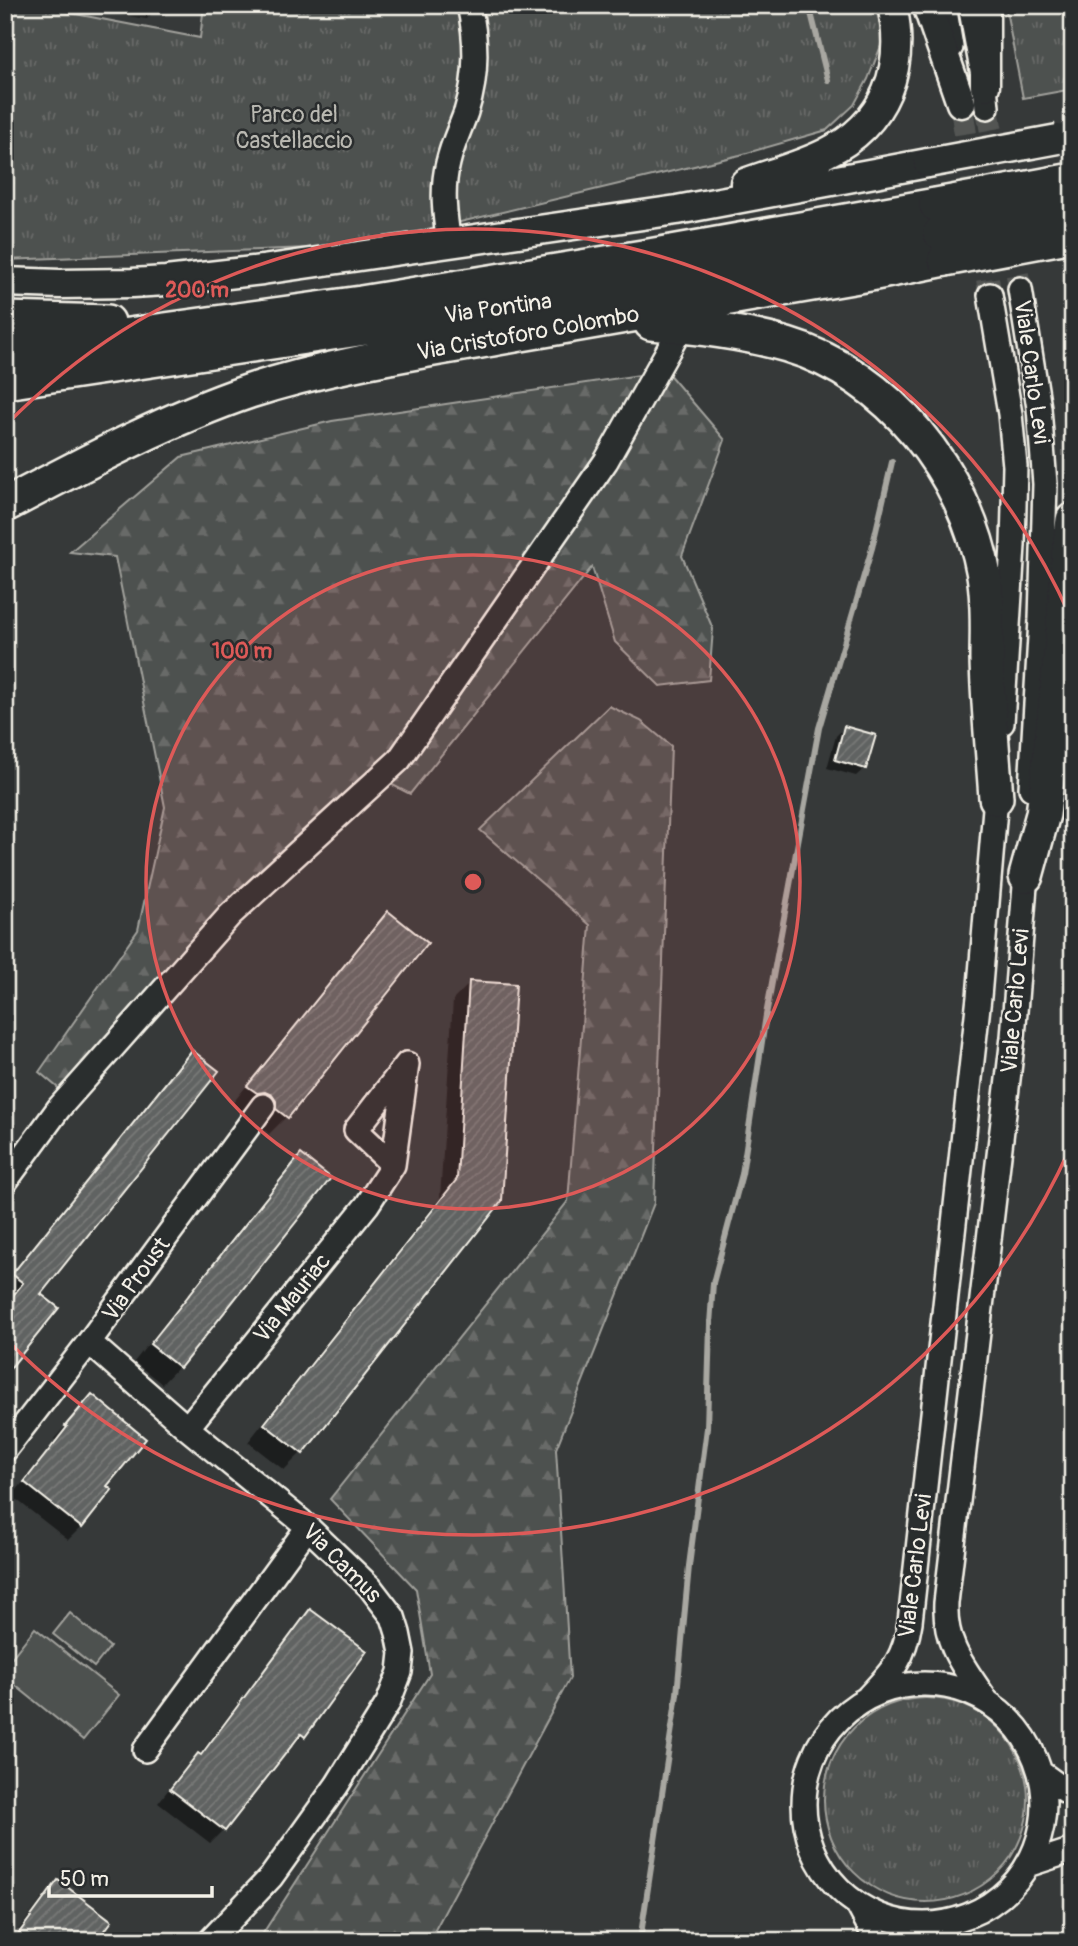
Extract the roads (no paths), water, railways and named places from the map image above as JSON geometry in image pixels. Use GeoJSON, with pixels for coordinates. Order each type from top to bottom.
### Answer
{"type":"FeatureCollection","features":[{"type":"Feature","properties":{"kind":"highway","name":"Via Cristoforo Colombo"},"geometry":{"type":"LineString","coordinates":[[198,324],[361,303],[649,256],[940,233],[1071,203]]}},
{"type":"Feature","properties":{"kind":"highway","name":"Via Cristoforo Colombo"},"geometry":{"type":"LineString","coordinates":[[5,505],[127,443],[192,413],[251,391],[330,369],[393,356],[610,319],[940,233],[1071,203]]}},
{"type":"Feature","properties":{"kind":"highway","name":"Via Pontina"},"geometry":{"type":"LineString","coordinates":[[5,382],[618,290],[940,233]]}},
{"type":"Feature","properties":{"kind":"highway"},"geometry":{"type":"LineString","coordinates":[[5,318],[198,324]]}},
{"type":"Feature","properties":{"kind":"highway"},"geometry":{"type":"LineString","coordinates":[[610,319],[682,326],[768,340],[798,349],[828,362],[873,391],[896,410],[933,453],[952,484],[972,527],[984,576],[996,798]]}},
{"type":"Feature","properties":{"kind":"highway"},"geometry":{"type":"LineString","coordinates":[[5,352],[198,324]]}},
{"type":"Feature","properties":{"kind":"highway"},"geometry":{"type":"LineString","coordinates":[[5,529],[106,471],[192,413]]}},
{"type":"Feature","properties":{"kind":"highway"},"geometry":{"type":"LineString","coordinates":[[1026,876],[1043,814],[1073,520]]}},
{"type":"Feature","properties":{"kind":"main road"},"geometry":{"type":"LineString","coordinates":[[677,210],[825,154],[856,133],[879,108],[894,73],[897,38],[892,5]]}},
{"type":"Feature","properties":{"kind":"main road"},"geometry":{"type":"LineString","coordinates":[[927,5],[974,102]]}},
{"type":"Feature","properties":{"kind":"main road"},"geometry":{"type":"LineString","coordinates":[[974,102],[985,5]]}},
{"type":"Feature","properties":{"kind":"main road"},"geometry":{"type":"LineString","coordinates":[[5,282],[114,284],[166,281],[313,263],[677,210],[1068,135]]}},
{"type":"Feature","properties":{"kind":"street"},"geometry":{"type":"LineString","coordinates":[[449,244],[444,209],[446,172],[467,110],[475,61],[475,41],[469,5]]}},
{"type":"Feature","properties":{"kind":"street"},"geometry":{"type":"LineString","coordinates":[[944,5],[974,102]]}},
{"type":"Feature","properties":{"kind":"street"},"geometry":{"type":"LineString","coordinates":[[970,5],[974,102]]}},
{"type":"Feature","properties":{"kind":"street","name":"Viale Carlo Levi"},"geometry":{"type":"LineString","coordinates":[[986,1700],[953,1647],[946,1625],[946,1603],[1013,1037],[1026,876],[1041,620],[1045,484],[1043,443],[1020,289]]}},
{"type":"Feature","properties":{"kind":"street","name":"Viale Carlo Levi"},"geometry":{"type":"LineString","coordinates":[[869,1697],[899,1661],[906,1645],[910,1622],[977,1011],[996,798],[1007,659],[1015,466],[1010,414],[990,295]]}},
{"type":"Feature","properties":{"kind":"street"},"geometry":{"type":"LineString","coordinates":[[5,1182],[59,1108],[230,915],[399,760],[606,461],[682,326]]}},
{"type":"Feature","properties":{"kind":"street","name":"Via Proust"},"geometry":{"type":"LineString","coordinates":[[5,1450],[89,1342],[263,1106]]}},
{"type":"Feature","properties":{"kind":"street","name":"Via Mauriac"},"geometry":{"type":"LineString","coordinates":[[187,1428],[367,1205],[393,1165]]}},
{"type":"Feature","properties":{"kind":"street","name":"Via Camus"},"geometry":{"type":"LineString","coordinates":[[89,1342],[187,1428],[308,1527],[370,1587],[393,1617],[398,1633],[402,1653],[400,1672],[388,1703],[337,1785],[271,1877],[210,1941]]}},
{"type":"Feature","properties":{"kind":"street"},"geometry":{"type":"LineString","coordinates":[[145,1750],[308,1527]]}},
{"type":"Feature","properties":{"kind":"street"},"geometry":{"type":"LineString","coordinates":[[940,1684],[964,1690],[986,1700],[1005,1714],[1020,1731],[1041,1773],[1045,1801],[1043,1829],[1030,1864],[1000,1898],[978,1913],[952,1922],[920,1925],[909,1923],[888,1919],[859,1905],[839,1889],[823,1870],[805,1823],[804,1798],[808,1773],[823,1739],[830,1728],[848,1711],[869,1697],[891,1688],[940,1684]]}},
{"type":"Feature","properties":{"kind":"street"},"geometry":{"type":"LineString","coordinates":[[1041,1773],[1073,1796]]}},
{"type":"Feature","properties":{"kind":"street"},"geometry":{"type":"LineString","coordinates":[[1030,1864],[1073,1850]]}},
{"type":"Feature","properties":{"kind":"street"},"geometry":{"type":"LineString","coordinates":[[859,1905],[877,1941]]}},
{"type":"Feature","properties":{"kind":"street"},"geometry":{"type":"LineString","coordinates":[[936,1941],[952,1922]]}},
{"type":"Feature","properties":{"kind":"waterway"},"geometry":{"type":"LineString","coordinates":[[809,5],[828,80]]}},
{"type":"Feature","properties":{"kind":"waterway"},"geometry":{"type":"LineString","coordinates":[[640,1941],[677,1694],[689,1566],[707,1428],[713,1283],[742,1174],[766,1015],[819,728],[872,548],[892,462]]}},
{"type":"Feature","properties":{"kind":"tunnel"},"geometry":{"type":"LineString","coordinates":[[987,107],[1020,289]]}},
{"type":"Feature","properties":{"kind":"tunnel"},"geometry":{"type":"LineString","coordinates":[[962,111],[990,295]]}},
{"type":"Feature","properties":{"kind":"park label","name":"Parco del Castellaccio"},"geometry":{"type":"Point","coordinates":[294,127]}}]}
